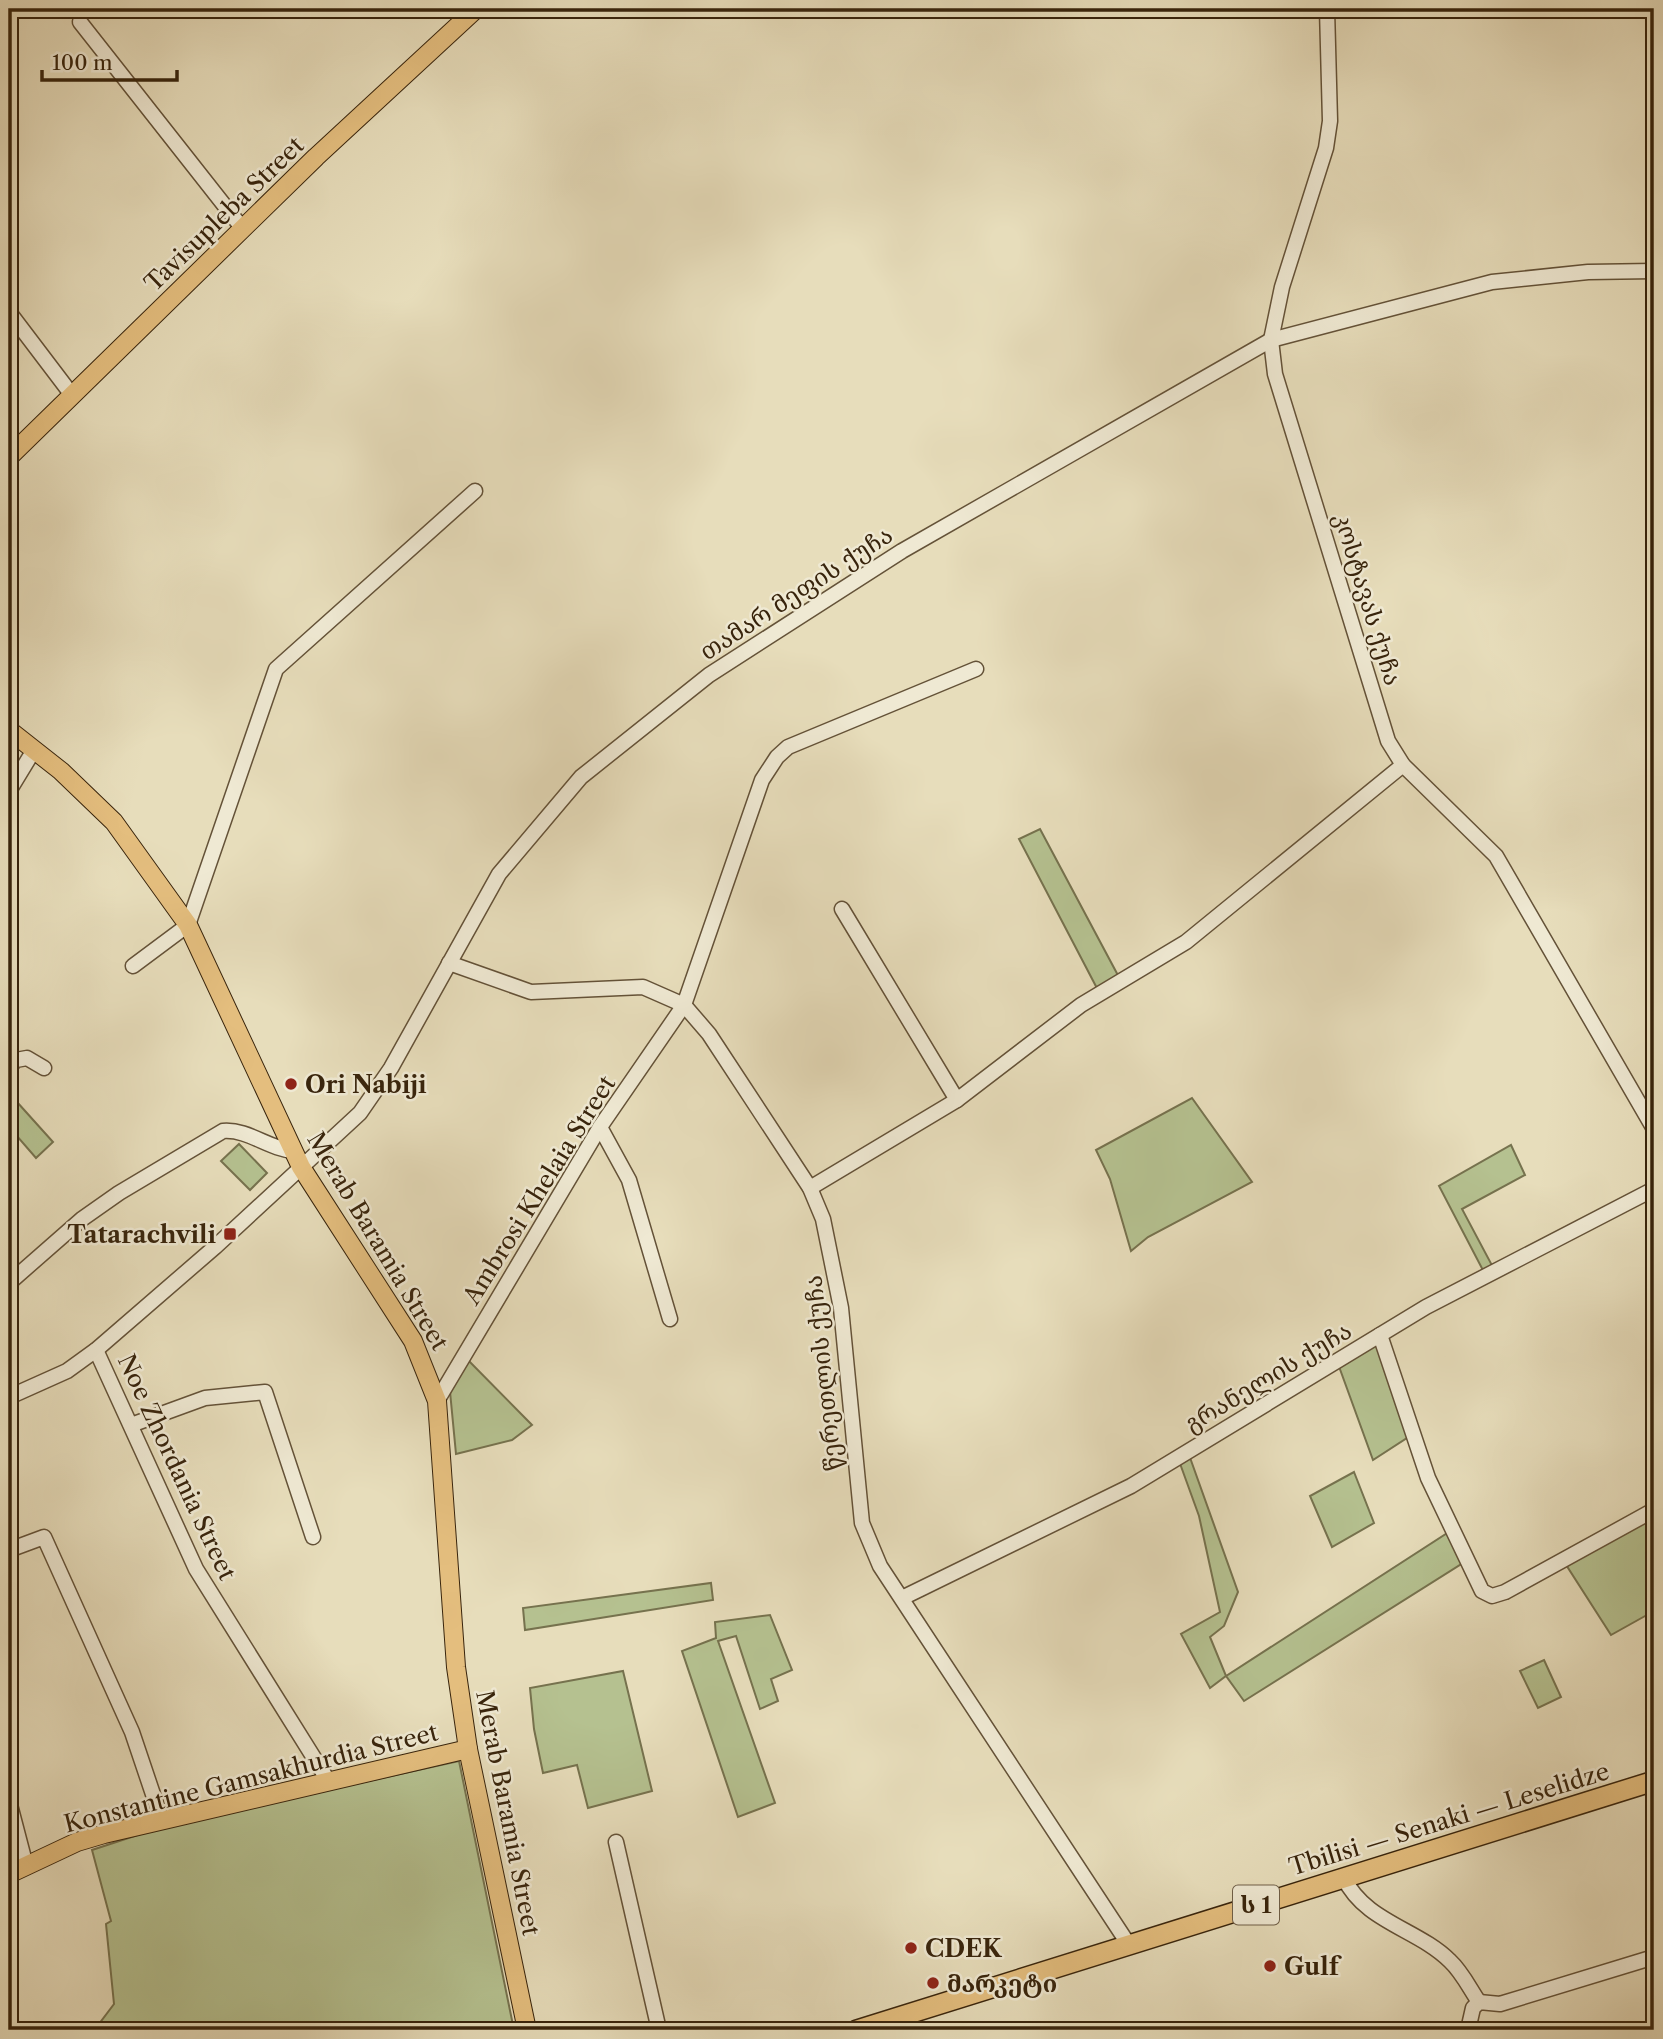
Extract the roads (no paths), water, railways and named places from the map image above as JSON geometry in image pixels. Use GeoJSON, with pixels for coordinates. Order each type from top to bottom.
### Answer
{"type":"FeatureCollection","features":[{"type":"Feature","properties":{"kind":"highway","name":"Tbilisi — Senaki — Leselidze"},"geometry":{"type":"LineString","coordinates":[[858,2030],[1654,1781]]}},
{"type":"Feature","properties":{"kind":"main road","name":"Tavisupleba Street"},"geometry":{"type":"LineString","coordinates":[[9,457],[243,229],[477,9]]}},
{"type":"Feature","properties":{"kind":"main road","name":"Merab Baramia Street"},"geometry":{"type":"LineString","coordinates":[[9,730],[114,822],[188,925],[300,1161],[413,1341],[437,1401],[456,1667],[468,1749],[527,2030]]}},
{"type":"Feature","properties":{"kind":"main road","name":"Konstantine Gamsakhurdia Street"},"geometry":{"type":"LineString","coordinates":[[9,1874],[77,1842],[468,1749]]}},
{"type":"Feature","properties":{"kind":"street","name":"კოსტავას ქუჩა"},"geometry":{"type":"LineString","coordinates":[[1327,9],[1330,121],[1325,148],[1282,287],[1271,340],[1275,374],[1388,741],[1403,765],[1496,856],[1654,1129]]}},
{"type":"Feature","properties":{"kind":"street"},"geometry":{"type":"LineString","coordinates":[[80,22],[243,229]]}},
{"type":"Feature","properties":{"kind":"street","name":"თამარ მეფის ქუჩა"},"geometry":{"type":"LineString","coordinates":[[9,1397],[67,1371],[96,1350],[215,1247],[300,1161],[360,1113],[391,1068],[499,874],[581,777],[709,675],[902,551],[1271,340],[1492,282],[1588,272],[1654,271]]}},
{"type":"Feature","properties":{"kind":"street"},"geometry":{"type":"LineString","coordinates":[[9,312],[72,396]]}},
{"type":"Feature","properties":{"kind":"street"},"geometry":{"type":"LineString","coordinates":[[132,966],[188,925],[276,669],[475,491]]}},
{"type":"Feature","properties":{"kind":"street","name":"Ambrosi Khelaia Street"},"geometry":{"type":"LineString","coordinates":[[437,1401],[600,1127],[684,1006],[762,780],[777,757],[788,747],[976,669]]}},
{"type":"Feature","properties":{"kind":"street"},"geometry":{"type":"LineString","coordinates":[[9,791],[34,750]]}},
{"type":"Feature","properties":{"kind":"street"},"geometry":{"type":"LineString","coordinates":[[810,1188],[957,1100],[1081,1005],[1186,942],[1403,765]]}},
{"type":"Feature","properties":{"kind":"street"},"geometry":{"type":"LineString","coordinates":[[842,909],[957,1100]]}},
{"type":"Feature","properties":{"kind":"street","name":"წერეთლის ქუჩა"},"geometry":{"type":"LineString","coordinates":[[449,963],[530,992],[643,987],[684,1006],[709,1034],[810,1188],[823,1219],[841,1308],[862,1523],[880,1566],[1129,1945]]}},
{"type":"Feature","properties":{"kind":"street"},"geometry":{"type":"LineString","coordinates":[[9,1067],[16,1060],[27,1058],[44,1068]]}},
{"type":"Feature","properties":{"kind":"street"},"geometry":{"type":"LineString","coordinates":[[600,1127],[629,1180],[670,1319]]}},
{"type":"Feature","properties":{"kind":"street"},"geometry":{"type":"LineString","coordinates":[[9,1283],[82,1219],[223,1131],[237,1131],[300,1161]]}},
{"type":"Feature","properties":{"kind":"street","name":"გრანელის ქუჩა"},"geometry":{"type":"LineString","coordinates":[[902,1598],[1131,1486],[1433,1303],[1654,1189]]}},
{"type":"Feature","properties":{"kind":"street"},"geometry":{"type":"LineString","coordinates":[[1380,1335],[1428,1478],[1482,1591],[1492,1595],[1504,1592],[1654,1510]]}},
{"type":"Feature","properties":{"kind":"street","name":"Noe Zhordania Street"},"geometry":{"type":"LineString","coordinates":[[96,1350],[196,1569],[329,1782]]}},
{"type":"Feature","properties":{"kind":"street"},"geometry":{"type":"LineString","coordinates":[[131,1425],[205,1398],[265,1392],[313,1537]]}},
{"type":"Feature","properties":{"kind":"street"},"geometry":{"type":"LineString","coordinates":[[9,1550],[44,1537],[132,1732],[162,1821]]}},
{"type":"Feature","properties":{"kind":"street"},"geometry":{"type":"LineString","coordinates":[[9,1801],[26,1866]]}},
{"type":"Feature","properties":{"kind":"street"},"geometry":{"type":"LineString","coordinates":[[616,1842],[659,2030]]}},
{"type":"Feature","properties":{"kind":"street"},"geometry":{"type":"LineString","coordinates":[[1344,1878],[1350,1891],[1372,1911],[1450,1961],[1479,2001],[1500,2004],[1654,1957]]}},
{"type":"Feature","properties":{"kind":"street"},"geometry":{"type":"LineString","coordinates":[[1468,2030],[1473,2008],[1479,2001]]}},
{"type":"Feature","properties":{"kind":"place","name":"Ori Nabiji"},"geometry":{"type":"Point","coordinates":[291,1084]}},
{"type":"Feature","properties":{"kind":"place","name":"Tatarachvili"},"geometry":{"type":"Point","coordinates":[230,1234]}},
{"type":"Feature","properties":{"kind":"place","name":"CDEK"},"geometry":{"type":"Point","coordinates":[911,1948]}},
{"type":"Feature","properties":{"kind":"place","name":"Gulf"},"geometry":{"type":"Point","coordinates":[1270,1966]}},
{"type":"Feature","properties":{"kind":"place","name":"მარკეტი"},"geometry":{"type":"Point","coordinates":[933,1983]}}]}
